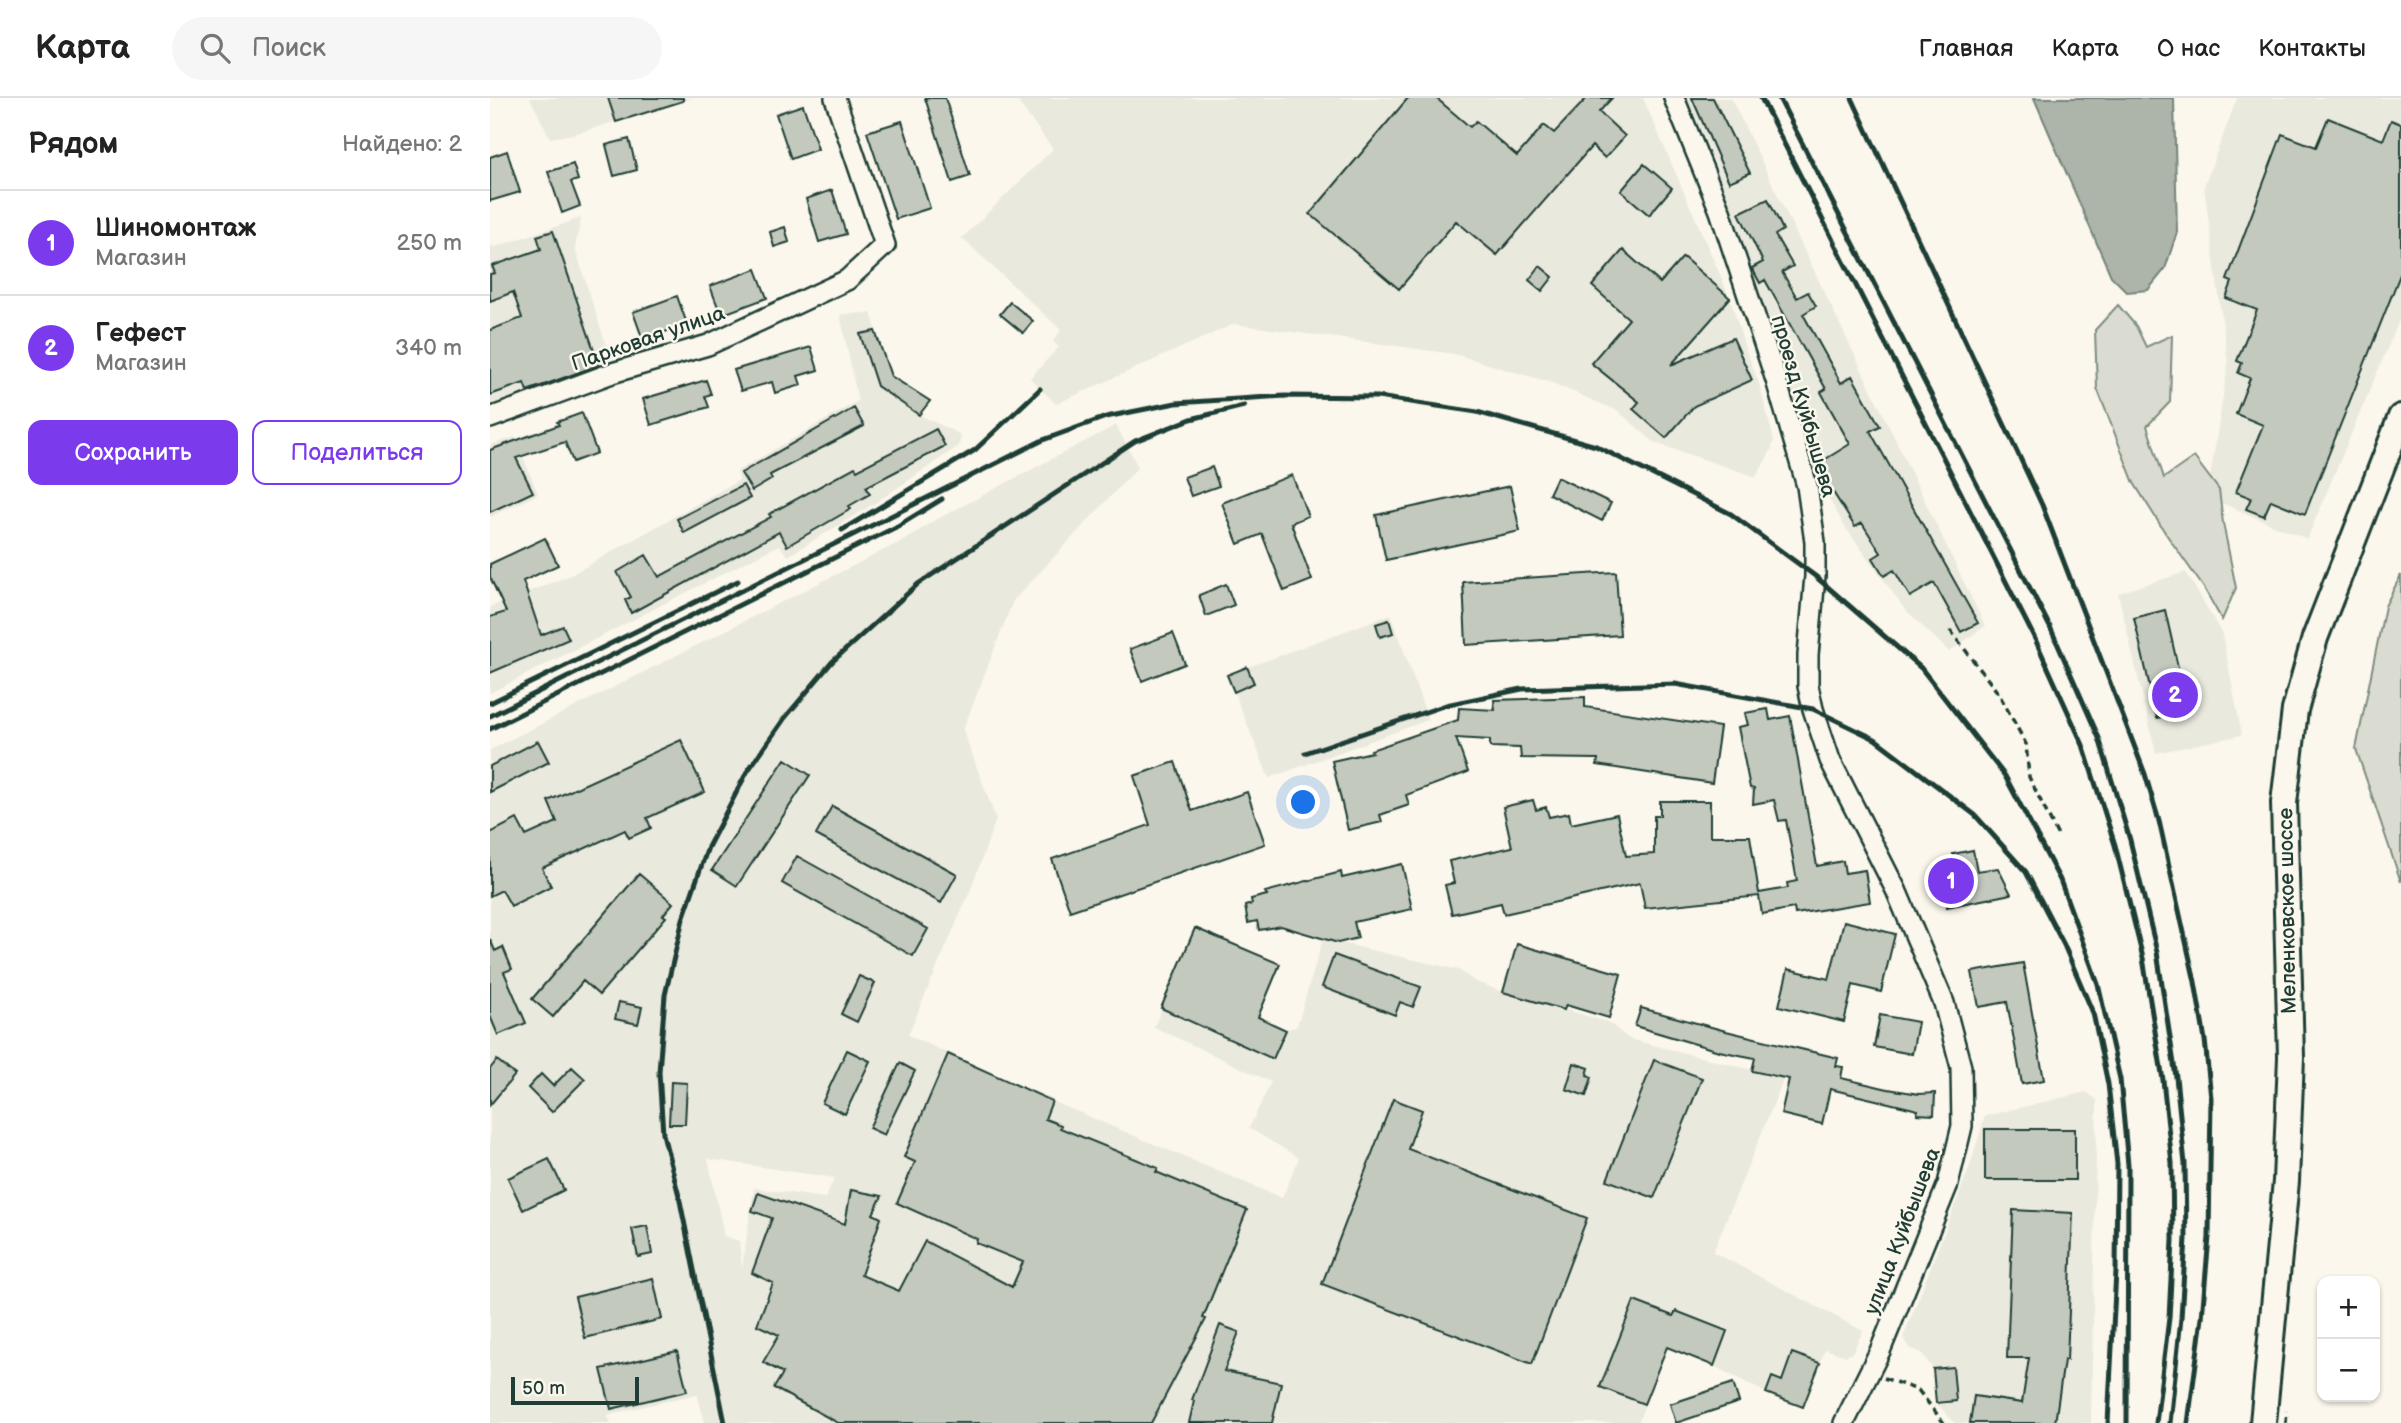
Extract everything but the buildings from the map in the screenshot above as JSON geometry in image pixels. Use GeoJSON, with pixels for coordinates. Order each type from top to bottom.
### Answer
{"type":"FeatureCollection","features":[{"type":"Feature","properties":{"kind":"main road","name":"Меленковское шоссе"},"geometry":{"type":"LineString","coordinates":[[2263,1423],[2286,1181],[2291,1057],[2284,803],[2295,710],[2315,638],[2401,416]]}},
{"type":"Feature","properties":{"kind":"street","name":"Парковая улица"},"geometry":{"type":"LineString","coordinates":[[490,418],[612,373],[708,345],[847,281],[885,245],[835,98]]}},
{"type":"Feature","properties":{"kind":"street","name":"проезд Куйбышева"},"geometry":{"type":"LineString","coordinates":[[1674,98],[1720,211],[1776,380],[1807,486],[1815,553],[1808,655],[1808,685],[1813,709],[1830,760],[1896,890]]}},
{"type":"Feature","properties":{"kind":"street","name":"улица Куйбышева"},"geometry":{"type":"LineString","coordinates":[[1844,1423],[1880,1351],[1948,1184],[1962,1126],[1961,1067],[1952,1027],[1896,890]]}},
{"type":"Feature","properties":{"kind":"path"},"geometry":{"type":"LineString","coordinates":[[1950,630],[1999,694],[2026,744],[2029,777],[2058,836]]}},
{"type":"Feature","properties":{"kind":"path"},"geometry":{"type":"LineString","coordinates":[[1867,1377],[1888,1378],[1918,1390],[1944,1423]]}},
{"type":"Feature","properties":{"kind":"path"},"geometry":{"type":"LineString","coordinates":[[2286,1423],[2287,1405]]}},
{"type":"Feature","properties":{"kind":"shaded area"},"geometry":{"type":"Polygon","coordinates":[[[530,98],[693,98],[574,134],[550,138],[530,98]]]}},
{"type":"Feature","properties":{"kind":"shaded area"},"geometry":{"type":"Polygon","coordinates":[[[1015,98],[1643,98],[1730,298],[1759,383],[1774,441],[1771,451],[1756,477],[1655,443],[1618,411],[1552,383],[1454,354],[1234,324],[1056,404],[1030,378],[1059,347],[1053,341],[1061,330],[962,238],[1053,149],[1015,98]]]}},
{"type":"Feature","properties":{"kind":"shaded area"},"geometry":{"type":"Polygon","coordinates":[[[1687,98],[1731,98],[1985,626],[1949,652],[1904,608],[1845,527],[1809,464],[1751,268],[1715,163],[1687,98]]]}},
{"type":"Feature","properties":{"kind":"shaded area"},"geometry":{"type":"Polygon","coordinates":[[[2034,98],[2174,98],[2177,232],[2165,269],[2148,290],[2127,292],[2111,276],[2034,98]]]}},
{"type":"Feature","properties":{"kind":"shaded area"},"geometry":{"type":"Polygon","coordinates":[[[2237,98],[2401,98],[2401,316],[2307,539],[2207,497],[2228,364],[2204,186],[2237,98]]]}},
{"type":"Feature","properties":{"kind":"shaded area"},"geometry":{"type":"Polygon","coordinates":[[[581,218],[575,248],[612,364],[490,410],[490,245],[495,247],[581,218]]]}},
{"type":"Feature","properties":{"kind":"shaded area"},"geometry":{"type":"Polygon","coordinates":[[[2118,305],[2136,326],[2146,347],[2172,335],[2170,402],[2147,426],[2164,478],[2194,457],[2219,490],[2236,588],[2222,620],[2204,588],[2134,483],[2097,388],[2095,330],[2118,305]]]}},
{"type":"Feature","properties":{"kind":"shaded area"},"geometry":{"type":"Polygon","coordinates":[[[871,313],[891,376],[930,401],[920,415],[961,435],[959,446],[875,503],[788,556],[779,545],[490,693],[490,607],[571,575],[739,480],[737,471],[858,401],[840,314],[871,313]]]}},
{"type":"Feature","properties":{"kind":"shaded area"},"geometry":{"type":"Polygon","coordinates":[[[1116,425],[1138,467],[1013,601],[963,730],[996,819],[971,889],[908,1035],[1052,1101],[1282,1198],[1299,1158],[1249,1128],[1271,1082],[1154,1027],[1174,979],[1286,1030],[1297,1026],[1323,939],[1459,970],[1474,981],[1503,992],[1608,1022],[1629,1039],[1784,1078],[1713,1252],[1863,1331],[1852,1353],[1846,1356],[1825,1349],[1803,1407],[1766,1393],[1714,1366],[1667,1347],[1638,1423],[705,1423],[697,1394],[607,1415],[611,1423],[490,1423],[490,750],[912,536],[930,523],[1116,425]],[[708,1159],[724,1236],[739,1241],[742,1268],[754,1188],[825,1198],[835,1178],[708,1159]]]}},
{"type":"Feature","properties":{"kind":"shaded area"},"geometry":{"type":"Polygon","coordinates":[[[515,437],[538,494],[490,517],[490,445],[515,437]]]}},
{"type":"Feature","properties":{"kind":"shaded area"},"geometry":{"type":"Polygon","coordinates":[[[2186,572],[2222,634],[2242,735],[2156,753],[2118,593],[2186,572]]]}},
{"type":"Feature","properties":{"kind":"shaded area"},"geometry":{"type":"Polygon","coordinates":[[[2401,575],[2401,882],[2356,749],[2385,606],[2401,575]]]}},
{"type":"Feature","properties":{"kind":"shaded area"},"geometry":{"type":"Polygon","coordinates":[[[1391,614],[1428,720],[1269,778],[1227,675],[1391,614]]]}},
{"type":"Feature","properties":{"kind":"shaded area"},"geometry":{"type":"Polygon","coordinates":[[[2086,1092],[2097,1100],[2091,1423],[1955,1423],[1936,1403],[1933,1369],[1922,1353],[1909,1348],[1903,1338],[1969,1169],[1985,1116],[2086,1092]]]}},
{"type":"Feature","properties":{"kind":"railway"},"geometry":{"type":"LineString","coordinates":[[1761,98],[2035,639],[2083,745],[2115,845],[2143,958],[2163,1080],[2172,1163],[2173,1240],[2169,1318],[2156,1423]]}},
{"type":"Feature","properties":{"kind":"railway"},"geometry":{"type":"LineString","coordinates":[[1779,98],[2051,629],[2099,738],[2130,840],[2157,952],[2176,1077],[2185,1164],[2186,1238],[2170,1423]]}},
{"type":"Feature","properties":{"kind":"railway"},"geometry":{"type":"LineString","coordinates":[[1852,98],[2042,505],[2145,774],[2159,821],[2195,982],[2211,1098],[2209,1237],[2202,1318],[2188,1423]]}},
{"type":"Feature","properties":{"kind":"railway"},"geometry":{"type":"LineString","coordinates":[[842,530],[975,450],[1040,389]]}},
{"type":"Feature","properties":{"kind":"railway"},"geometry":{"type":"LineString","coordinates":[[490,716],[1043,440],[1106,417],[1176,403],[1285,396],[1378,397],[1477,412],[1596,446],[1731,514],[1815,576],[1921,668],[2005,776],[2060,880],[2098,984],[2120,1079],[2128,1165],[2127,1423]]}},
{"type":"Feature","properties":{"kind":"railway"},"geometry":{"type":"LineString","coordinates":[[725,1423],[679,1196],[663,1134],[659,1072],[665,995],[683,919],[708,847],[747,772],[784,719],[832,662],[918,584],[1135,441],[1191,419],[1244,406]]}},
{"type":"Feature","properties":{"kind":"railway"},"geometry":{"type":"LineString","coordinates":[[490,729],[898,526],[942,499]]}},
{"type":"Feature","properties":{"kind":"railway"},"geometry":{"type":"LineString","coordinates":[[490,703],[738,581]]}},
{"type":"Feature","properties":{"kind":"railway"},"geometry":{"type":"LineString","coordinates":[[1305,753],[1446,705],[1522,689],[1675,684],[1813,709],[1875,739],[1975,815],[2026,872],[2064,945],[2093,1013],[2108,1084],[2117,1164],[2116,1271],[2108,1423]]}},
{"type":"Feature","properties":{"kind":"place","name":"Гефест"},"geometry":{"type":"Point","coordinates":[2175,695]}},
{"type":"Feature","properties":{"kind":"place","name":"Шиномонтаж"},"geometry":{"type":"Point","coordinates":[1951,881]}}]}
